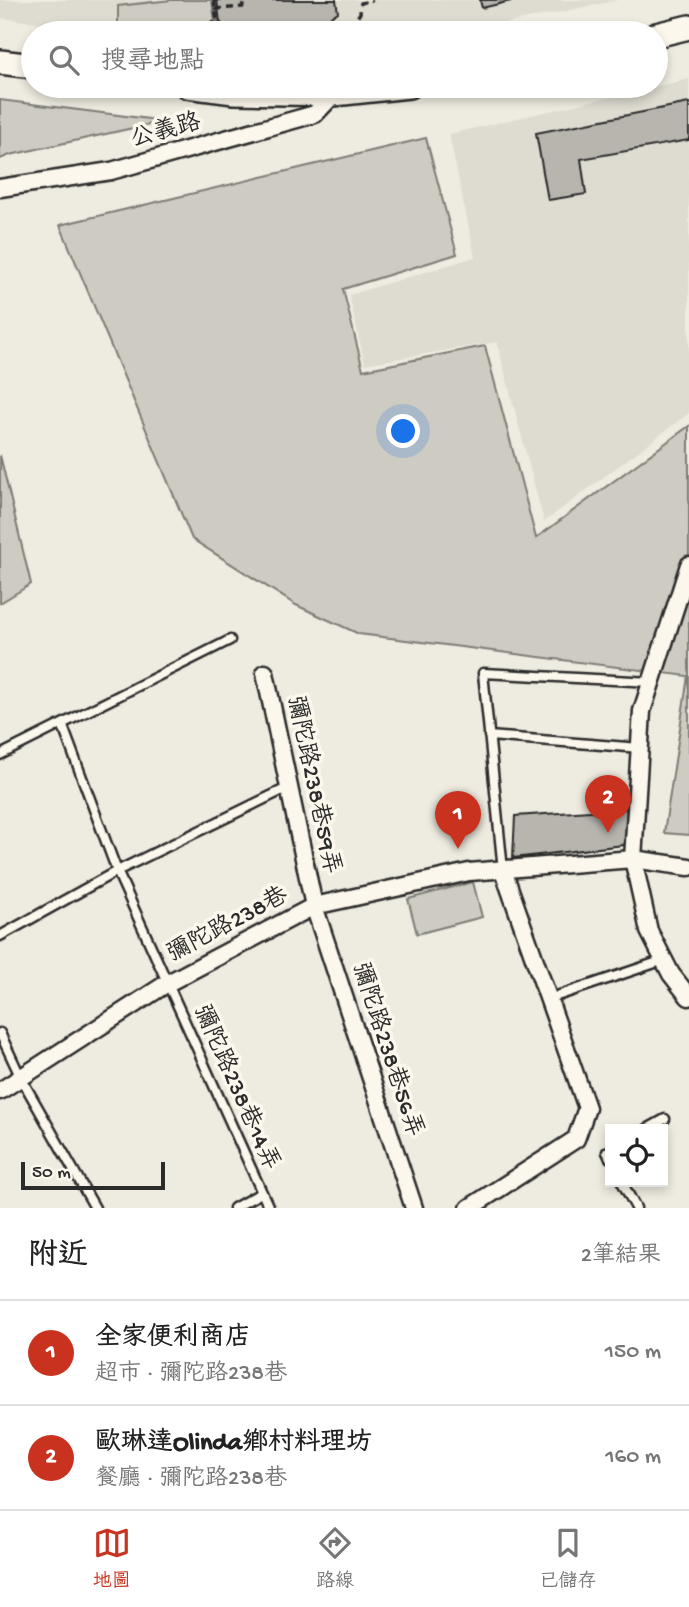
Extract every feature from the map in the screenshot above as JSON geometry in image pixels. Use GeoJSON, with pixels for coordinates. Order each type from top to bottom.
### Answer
{"type":"FeatureCollection","features":[{"type":"Feature","properties":{"kind":"main road"},"geometry":{"type":"LineString","coordinates":[[668,32],[689,27]]}},
{"type":"Feature","properties":{"kind":"main road"},"geometry":{"type":"LineString","coordinates":[[0,62],[21,65]]}},
{"type":"Feature","properties":{"kind":"street","name":"公義路"},"geometry":{"type":"LineString","coordinates":[[0,188],[111,171],[315,114],[330,98]]}},
{"type":"Feature","properties":{"kind":"street"},"geometry":{"type":"LineString","coordinates":[[689,565],[642,711],[633,859],[649,931],[671,974],[689,997]]}},
{"type":"Feature","properties":{"kind":"street","name":"彌陀路238巷59弄"},"geometry":{"type":"LineString","coordinates":[[265,673],[314,906]]}},
{"type":"Feature","properties":{"kind":"street","name":"彌陀路238巷"},"geometry":{"type":"LineString","coordinates":[[0,1091],[166,984],[314,906],[469,872],[633,859],[689,867]]}},
{"type":"Feature","properties":{"kind":"street"},"geometry":{"type":"LineString","coordinates":[[469,1208],[576,1139],[587,1108],[503,870]]}},
{"type":"Feature","properties":{"kind":"street","name":"彌陀路238巷56弄"},"geometry":{"type":"LineString","coordinates":[[314,906],[414,1208]]}},
{"type":"Feature","properties":{"kind":"lane"},"geometry":{"type":"LineString","coordinates":[[0,755],[230,640]]}},
{"type":"Feature","properties":{"kind":"lane"},"geometry":{"type":"LineString","coordinates":[[503,870],[483,673],[652,682]]}},
{"type":"Feature","properties":{"kind":"lane","name":"彌陀路238巷14弄"},"geometry":{"type":"LineString","coordinates":[[62,724],[117,871],[269,1208]]}},
{"type":"Feature","properties":{"kind":"lane"},"geometry":{"type":"LineString","coordinates":[[489,736],[640,748]]}},
{"type":"Feature","properties":{"kind":"lane"},"geometry":{"type":"LineString","coordinates":[[0,936],[117,871],[289,787]]}},
{"type":"Feature","properties":{"kind":"lane"},"geometry":{"type":"LineString","coordinates":[[548,999],[664,960]]}},
{"type":"Feature","properties":{"kind":"lane"},"geometry":{"type":"LineString","coordinates":[[0,1033],[21,1078],[95,1208]]}},
{"type":"Feature","properties":{"kind":"lane"},"geometry":{"type":"LineString","coordinates":[[656,1124],[665,1119]]}},
{"type":"Feature","properties":{"kind":"lane"},"geometry":{"type":"LineString","coordinates":[[625,1187],[636,1208]]}},
{"type":"Feature","properties":{"kind":"lane"},"geometry":{"type":"LineString","coordinates":[[234,1208],[261,1193]]}},
{"type":"Feature","properties":{"kind":"path"},"geometry":{"type":"LineString","coordinates":[[214,0],[217,21]]}},
{"type":"Feature","properties":{"kind":"path"},"geometry":{"type":"LineString","coordinates":[[215,9],[243,7],[242,0]]}},
{"type":"Feature","properties":{"kind":"path"},"geometry":{"type":"LineString","coordinates":[[355,21],[360,13],[361,3],[373,0]]}},
{"type":"Feature","properties":{"kind":"shaded area"},"geometry":{"type":"Polygon","coordinates":[[[0,0],[618,0],[518,21],[26,21],[0,18],[0,0]]]}},
{"type":"Feature","properties":{"kind":"shaded area"},"geometry":{"type":"Polygon","coordinates":[[[171,0],[214,0],[217,21],[118,21],[118,6],[171,0]]]}},
{"type":"Feature","properties":{"kind":"shaded area"},"geometry":{"type":"Polygon","coordinates":[[[689,79],[689,413],[544,522],[497,342],[365,364],[349,295],[475,257],[449,134],[606,98],[668,98],[668,84],[689,79]]]}},
{"type":"Feature","properties":{"kind":"shaded area"},"geometry":{"type":"Polygon","coordinates":[[[0,100],[165,121],[0,159],[0,100]]]}},
{"type":"Feature","properties":{"kind":"shaded area"},"geometry":{"type":"Polygon","coordinates":[[[426,138],[457,254],[343,289],[363,370],[485,346],[536,538],[689,426],[689,835],[664,833],[688,676],[359,634],[296,605],[192,539],[60,225],[426,138]]]}},
{"type":"Feature","properties":{"kind":"shaded area"},"geometry":{"type":"Polygon","coordinates":[[[0,455],[31,584],[0,603],[0,455]]]}},
{"type":"Feature","properties":{"kind":"shaded area"},"geometry":{"type":"Polygon","coordinates":[[[473,882],[482,917],[417,934],[408,899],[473,882]]]}},
{"type":"Feature","properties":{"kind":"building"},"geometry":{"type":"Polygon","coordinates":[[[217,0],[336,0],[338,12],[324,21],[220,21],[217,0]]]}},
{"type":"Feature","properties":{"kind":"building"},"geometry":{"type":"Polygon","coordinates":[[[480,0],[515,0],[482,8],[480,0]]]}},
{"type":"Feature","properties":{"kind":"building"},"geometry":{"type":"Polygon","coordinates":[[[689,103],[689,140],[581,159],[586,194],[548,200],[536,133],[689,103]]]}},
{"type":"Feature","properties":{"kind":"building"},"geometry":{"type":"Polygon","coordinates":[[[635,808],[632,844],[513,858],[515,816],[635,808]]]}},
{"type":"Feature","properties":{"kind":"waterway"},"geometry":{"type":"LineString","coordinates":[[214,0],[217,21]]}},
{"type":"Feature","properties":{"kind":"place","name":"歐琳達Olinda鄉村料理坊"},"geometry":{"type":"Point","coordinates":[608,833]}},
{"type":"Feature","properties":{"kind":"place","name":"全家便利商店"},"geometry":{"type":"Point","coordinates":[458,849]}}]}
